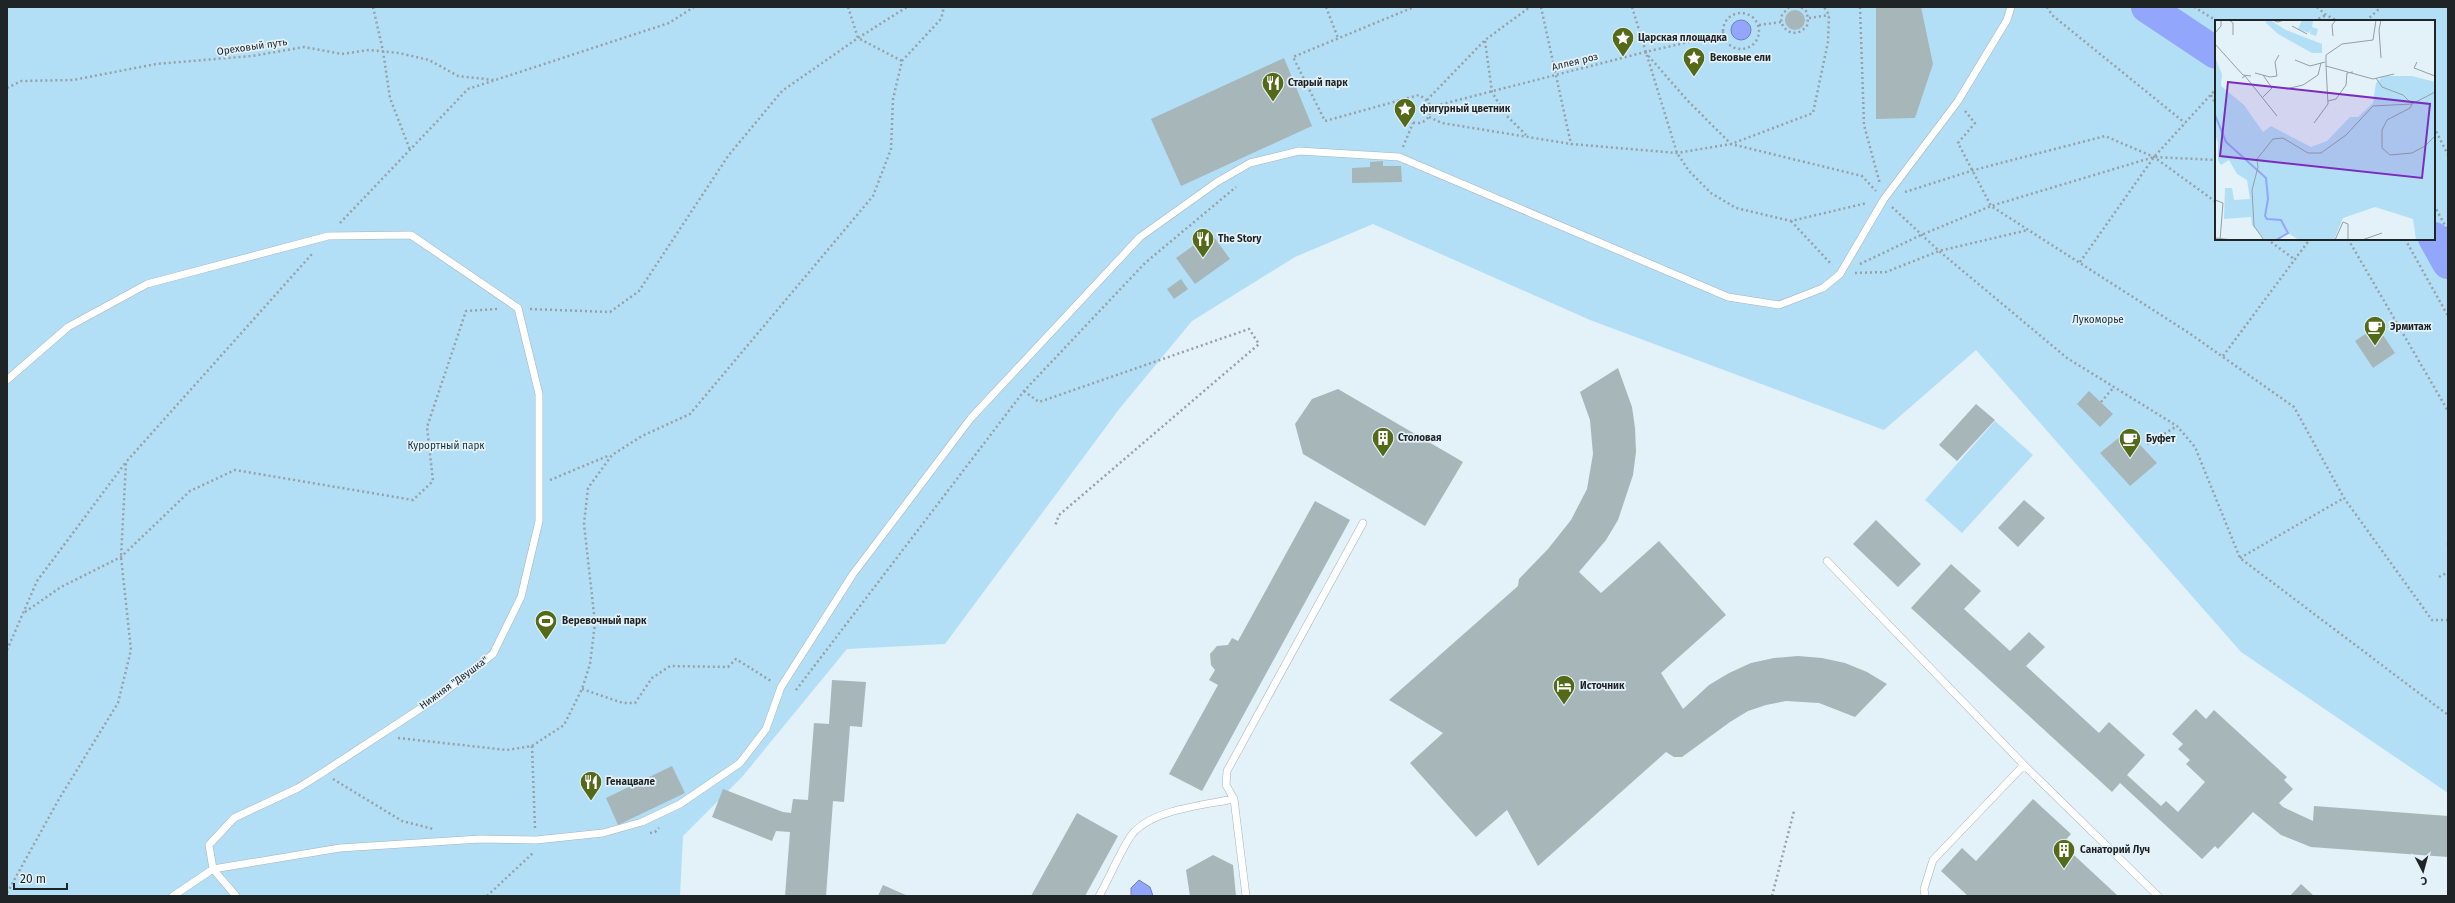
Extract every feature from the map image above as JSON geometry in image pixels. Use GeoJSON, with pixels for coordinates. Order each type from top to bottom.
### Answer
{"type":"FeatureCollection","features":[{"type":"Feature","properties":{"kind":"lane"},"geometry":{"type":"LineString","coordinates":[[173,896],[214,869],[340,848],[480,839],[536,840],[602,833],[642,822],[680,804],[740,763],[766,729],[781,687],[853,574],[971,418],[1140,237],[1218,182],[1250,163],[1299,151],[1398,157],[1728,297],[1779,305],[1823,288],[1840,274],[1884,199],[1958,100],[2007,20],[2010,7]]}},
{"type":"Feature","properties":{"kind":"lane"},"geometry":{"type":"LineString","coordinates":[[7,380],[68,326],[147,284],[328,236],[411,235],[518,308]]}},
{"type":"Feature","properties":{"kind":"lane","name":"Нижняя \"Двушка\""},"geometry":{"type":"LineString","coordinates":[[214,869],[209,845],[234,818],[298,788],[322,773],[440,695],[493,654],[521,596],[539,521],[538,394],[518,308]]}},
{"type":"Feature","properties":{"kind":"lane"},"geometry":{"type":"LineString","coordinates":[[1246,896],[1234,799],[1226,785],[1227,771],[1363,523]]}},
{"type":"Feature","properties":{"kind":"lane"},"geometry":{"type":"LineString","coordinates":[[1827,561],[2024,765],[2158,896]]}},
{"type":"Feature","properties":{"kind":"lane"},"geometry":{"type":"LineString","coordinates":[[1925,896],[1924,889],[1933,860],[2024,765]]}},
{"type":"Feature","properties":{"kind":"lane"},"geometry":{"type":"LineString","coordinates":[[1099,896],[1133,834],[1147,822],[1180,809],[1234,799]]}},
{"type":"Feature","properties":{"kind":"lane"},"geometry":{"type":"LineString","coordinates":[[214,869],[236,896]]}},
{"type":"Feature","properties":{"kind":"path"},"geometry":{"type":"LineString","coordinates":[[373,7],[383,51],[390,98],[410,150]]}},
{"type":"Feature","properties":{"kind":"path"},"geometry":{"type":"LineString","coordinates":[[7,650],[25,612],[37,581],[126,462],[328,236],[468,89],[669,23],[694,7]]}},
{"type":"Feature","properties":{"kind":"path"},"geometry":{"type":"LineString","coordinates":[[848,7],[858,38],[902,61]]}},
{"type":"Feature","properties":{"kind":"path"},"geometry":{"type":"LineString","coordinates":[[25,612],[61,587],[121,557],[190,491],[235,470],[413,500],[433,481],[427,427],[466,311],[518,308],[610,312],[639,291],[728,156],[782,91],[858,38],[907,7]]}},
{"type":"Feature","properties":{"kind":"path"},"geometry":{"type":"LineString","coordinates":[[539,485],[612,455],[642,436],[690,414],[873,196],[891,148],[893,98],[902,61],[941,19],[944,7]]}},
{"type":"Feature","properties":{"kind":"path"},"geometry":{"type":"LineString","coordinates":[[1326,7],[1338,39]]}},
{"type":"Feature","properties":{"kind":"path"},"geometry":{"type":"LineString","coordinates":[[1408,98],[1404,104],[1403,112],[1406,119],[1413,123],[1422,123],[1429,117],[1431,107],[1427,100],[1419,96],[1408,98],[1325,121],[1293,56],[1414,7]]}},
{"type":"Feature","properties":{"kind":"path"},"geometry":{"type":"LineString","coordinates":[[1427,100],[1485,40],[1530,7]]}},
{"type":"Feature","properties":{"kind":"path"},"geometry":{"type":"LineString","coordinates":[[1541,7],[1571,144]]}},
{"type":"Feature","properties":{"kind":"path"},"geometry":{"type":"LineString","coordinates":[[1632,7],[1677,153],[1695,177],[1711,193],[1736,208],[1791,221],[1884,199],[1974,170],[2105,136],[2154,157],[2215,201]]}},
{"type":"Feature","properties":{"kind":"path"},"geometry":{"type":"LineString","coordinates":[[1789,7],[1782,15],[1781,22],[1788,31],[1800,33],[1808,24],[1809,18],[1807,12],[1801,7]]}},
{"type":"Feature","properties":{"kind":"path"},"geometry":{"type":"LineString","coordinates":[[1429,117],[1442,123],[1526,135],[1571,144],[1677,153],[1731,144],[1813,113],[1828,42],[1829,15],[1824,7]]}},
{"type":"Feature","properties":{"kind":"path"},"geometry":{"type":"LineString","coordinates":[[1860,7],[1864,125],[1884,199]]}},
{"type":"Feature","properties":{"kind":"path"},"geometry":{"type":"LineString","coordinates":[[2047,7],[2052,15],[2185,122]]}},
{"type":"Feature","properties":{"kind":"path"},"geometry":{"type":"LineString","coordinates":[[2194,7],[2215,20]]}},
{"type":"Feature","properties":{"kind":"path"},"geometry":{"type":"LineString","coordinates":[[2317,7],[2326,15],[2336,20]]}},
{"type":"Feature","properties":{"kind":"path"},"geometry":{"type":"LineString","coordinates":[[2367,20],[2381,7]]}},
{"type":"Feature","properties":{"kind":"path"},"geometry":{"type":"LineString","coordinates":[[1740,12],[1752,15],[1759,25],[1760,31],[1756,42],[1745,49],[1734,47],[1729,44],[1724,34],[1723,28],[1729,17],[1740,12]]}},
{"type":"Feature","properties":{"kind":"path"},"geometry":{"type":"LineString","coordinates":[[1809,18],[1829,15]]}},
{"type":"Feature","properties":{"kind":"path"},"geometry":{"type":"LineString","coordinates":[[2316,20],[2326,15]]}},
{"type":"Feature","properties":{"kind":"path"},"geometry":{"type":"LineString","coordinates":[[1759,25],[1781,22]]}},
{"type":"Feature","properties":{"kind":"path","name":"Аллея роз"},"geometry":{"type":"LineString","coordinates":[[1431,107],[1645,52],[1724,34]]}},
{"type":"Feature","properties":{"kind":"path"},"geometry":{"type":"LineString","coordinates":[[1485,40],[1492,92],[1505,114],[1526,135]]}},
{"type":"Feature","properties":{"kind":"path","name":"Ореховый путь"},"geometry":{"type":"LineString","coordinates":[[7,88],[21,81],[73,80],[156,64],[252,56],[304,47],[342,54],[369,50],[383,51],[429,60],[458,76],[495,80]]}},
{"type":"Feature","properties":{"kind":"path"},"geometry":{"type":"LineString","coordinates":[[1645,52],[1688,101],[1731,144],[1862,176],[1938,251],[2067,358],[2177,426],[2195,447],[2240,558],[2448,715]]}},
{"type":"Feature","properties":{"kind":"path"},"geometry":{"type":"LineString","coordinates":[[2080,262],[2154,157],[2215,90]]}},
{"type":"Feature","properties":{"kind":"path"},"geometry":{"type":"LineString","coordinates":[[2211,95],[2215,103]]}},
{"type":"Feature","properties":{"kind":"path"},"geometry":{"type":"LineString","coordinates":[[1958,100],[1975,123],[1958,143],[1974,170],[1991,206],[2080,262],[2223,356],[2294,407],[2344,498],[2432,620],[2448,620]]}},
{"type":"Feature","properties":{"kind":"path"},"geometry":{"type":"LineString","coordinates":[[1398,157],[1413,123]]}},
{"type":"Feature","properties":{"kind":"path"},"geometry":{"type":"LineString","coordinates":[[2435,129],[2448,155]]}},
{"type":"Feature","properties":{"kind":"path"},"geometry":{"type":"LineString","coordinates":[[1840,274],[1921,235],[1991,206],[2154,157],[2215,160]]}},
{"type":"Feature","properties":{"kind":"path"},"geometry":{"type":"LineString","coordinates":[[795,691],[1024,391],[1145,263],[1242,182]]}},
{"type":"Feature","properties":{"kind":"path"},"geometry":{"type":"LineString","coordinates":[[2435,207],[2448,231]]}},
{"type":"Feature","properties":{"kind":"path"},"geometry":{"type":"LineString","coordinates":[[1791,221],[1840,274],[1886,272],[1938,251],[2028,229]]}},
{"type":"Feature","properties":{"kind":"path"},"geometry":{"type":"LineString","coordinates":[[2268,240],[2294,259]]}},
{"type":"Feature","properties":{"kind":"path"},"geometry":{"type":"LineString","coordinates":[[2223,356],[2309,240]]}},
{"type":"Feature","properties":{"kind":"path"},"geometry":{"type":"LineString","coordinates":[[2349,240],[2448,411]]}},
{"type":"Feature","properties":{"kind":"path"},"geometry":{"type":"LineString","coordinates":[[2406,240],[2448,316]]}},
{"type":"Feature","properties":{"kind":"path"},"geometry":{"type":"LineString","coordinates":[[1024,391],[1039,402],[1249,329],[1259,344],[1059,515],[1055,526]]}},
{"type":"Feature","properties":{"kind":"path"},"geometry":{"type":"LineString","coordinates":[[2101,402],[2114,387]]}},
{"type":"Feature","properties":{"kind":"path"},"geometry":{"type":"LineString","coordinates":[[2148,444],[2177,426]]}},
{"type":"Feature","properties":{"kind":"path"},"geometry":{"type":"LineString","coordinates":[[377,736],[507,750],[532,746],[564,725],[582,689],[590,664],[595,623],[584,524],[588,488],[612,455]]}},
{"type":"Feature","properties":{"kind":"path"},"geometry":{"type":"LineString","coordinates":[[7,893],[59,799],[118,703],[131,650],[121,557],[126,462]]}},
{"type":"Feature","properties":{"kind":"path"},"geometry":{"type":"LineString","coordinates":[[2240,558],[2344,498]]}},
{"type":"Feature","properties":{"kind":"path"},"geometry":{"type":"LineString","coordinates":[[2439,576],[2448,572]]}},
{"type":"Feature","properties":{"kind":"path"},"geometry":{"type":"LineString","coordinates":[[582,689],[622,703],[635,703],[652,678],[670,666],[728,667],[736,659],[781,687]]}},
{"type":"Feature","properties":{"kind":"path"},"geometry":{"type":"LineString","coordinates":[[487,896],[534,852],[536,840],[532,746]]}},
{"type":"Feature","properties":{"kind":"path"},"geometry":{"type":"LineString","coordinates":[[322,773],[402,821],[438,830]]}},
{"type":"Feature","properties":{"kind":"path"},"geometry":{"type":"LineString","coordinates":[[1772,896],[1794,811]]}},
{"type":"Feature","properties":{"kind":"green space","name":"Курортный парк"},"geometry":{"type":"Polygon","coordinates":[[[7,7],[2448,7],[2448,793],[2241,652],[1976,350],[1884,430],[1590,320],[1373,224],[1295,257],[1192,321],[1120,408],[945,644],[847,649],[742,777],[683,836],[680,896],[7,896],[7,7]]]}},
{"type":"Feature","properties":{"kind":"green space"},"geometry":{"type":"Polygon","coordinates":[[[1995,421],[2033,455],[1962,533],[1925,500],[1995,421]]]}},
{"type":"Feature","properties":{"kind":"water"},"geometry":{"type":"Polygon","coordinates":[[[1741,20],[1748,23],[1751,30],[1748,37],[1741,40],[1734,37],[1731,30],[1734,23],[1741,20]]]}},
{"type":"Feature","properties":{"kind":"water"},"geometry":{"type":"Polygon","coordinates":[[[1139,880],[1150,887],[1153,896],[1131,896],[1131,888],[1139,880]]]}},
{"type":"Feature","properties":{"kind":"building"},"geometry":{"type":"Polygon","coordinates":[[[1876,7],[1921,7],[1933,64],[1915,118],[1876,119],[1876,7]]]}},
{"type":"Feature","properties":{"kind":"building"},"geometry":{"type":"Polygon","coordinates":[[[1791,10],[1799,10],[1805,16],[1805,24],[1799,30],[1791,30],[1785,24],[1785,16],[1791,10]]]}},
{"type":"Feature","properties":{"kind":"building"},"geometry":{"type":"Polygon","coordinates":[[[1284,58],[1312,126],[1181,186],[1151,119],[1284,58]]]}},
{"type":"Feature","properties":{"kind":"building"},"geometry":{"type":"Polygon","coordinates":[[[1383,161],[1383,166],[1401,166],[1402,182],[1352,183],[1352,168],[1370,167],[1370,162],[1383,161]]]}},
{"type":"Feature","properties":{"kind":"building","name":"The Story"},"geometry":{"type":"Polygon","coordinates":[[[1211,233],[1230,259],[1195,284],[1176,258],[1211,233]]]}},
{"type":"Feature","properties":{"kind":"building"},"geometry":{"type":"Polygon","coordinates":[[[1181,279],[1188,289],[1174,299],[1167,289],[1181,279]]]}},
{"type":"Feature","properties":{"kind":"building","name":"Эрмитаж"},"geometry":{"type":"Polygon","coordinates":[[[2377,326],[2395,353],[2373,368],[2355,341],[2377,326]]]}},
{"type":"Feature","properties":{"kind":"building"},"geometry":{"type":"Polygon","coordinates":[[[1618,368],[1632,407],[1635,428],[1636,452],[1633,475],[1618,520],[1606,540],[1579,572],[1601,593],[1659,541],[1726,615],[1661,673],[1683,709],[1709,685],[1729,673],[1751,663],[1774,658],[1798,656],[1822,658],[1845,663],[1867,672],[1887,684],[1855,717],[1819,703],[1786,701],[1766,705],[1748,711],[1730,722],[1682,757],[1674,757],[1666,752],[1538,866],[1507,810],[1476,837],[1410,763],[1443,733],[1389,700],[1518,586],[1519,579],[1548,549],[1571,520],[1587,489],[1593,454],[1590,420],[1580,392],[1618,368]]]}},
{"type":"Feature","properties":{"kind":"building","name":"Столовая"},"geometry":{"type":"Polygon","coordinates":[[[1338,389],[1463,462],[1425,526],[1303,454],[1295,424],[1312,399],[1338,389]]]}},
{"type":"Feature","properties":{"kind":"building"},"geometry":{"type":"Polygon","coordinates":[[[2089,391],[2113,414],[2100,427],[2077,404],[2089,391]]]}},
{"type":"Feature","properties":{"kind":"building"},"geometry":{"type":"Polygon","coordinates":[[[1976,404],[1995,420],[1957,461],[1939,445],[1976,404]]]}},
{"type":"Feature","properties":{"kind":"building"},"geometry":{"type":"Polygon","coordinates":[[[2127,431],[2157,463],[2130,486],[2100,453],[2127,431]]]}},
{"type":"Feature","properties":{"kind":"building"},"geometry":{"type":"Polygon","coordinates":[[[2024,500],[2045,518],[2018,547],[1998,528],[2024,500]]]}},
{"type":"Feature","properties":{"kind":"building"},"geometry":{"type":"Polygon","coordinates":[[[1315,501],[1350,520],[1202,791],[1169,774],[1218,685],[1209,680],[1215,670],[1211,665],[1210,654],[1217,646],[1228,645],[1232,638],[1238,641],[1315,501]]]}},
{"type":"Feature","properties":{"kind":"building"},"geometry":{"type":"Polygon","coordinates":[[[1876,520],[1921,564],[1898,587],[1853,544],[1876,520]]]}},
{"type":"Feature","properties":{"kind":"building"},"geometry":{"type":"Polygon","coordinates":[[[1951,564],[1981,591],[1964,609],[2010,651],[2029,632],[2045,647],[2026,666],[2099,733],[2109,722],[2145,755],[2127,775],[2161,806],[2166,801],[2178,812],[2205,782],[2186,764],[2190,760],[2178,749],[2183,744],[2172,734],[2196,709],[2206,719],[2214,710],[2287,777],[2284,780],[2293,789],[2279,803],[2283,807],[2313,821],[2314,806],[2448,816],[2448,857],[2311,847],[2281,835],[2253,812],[2218,849],[2215,846],[2202,859],[2120,783],[2112,792],[1911,608],[1951,564]]]}},
{"type":"Feature","properties":{"kind":"building"},"geometry":{"type":"Polygon","coordinates":[[[832,680],[866,682],[862,727],[850,726],[844,802],[833,801],[826,896],[785,896],[790,832],[776,831],[772,841],[712,817],[723,789],[783,812],[791,813],[793,799],[808,800],[814,723],[829,724],[832,680]]]}},
{"type":"Feature","properties":{"kind":"building"},"geometry":{"type":"Polygon","coordinates":[[[672,766],[685,793],[618,825],[606,798],[672,766]]]}},
{"type":"Feature","properties":{"kind":"building"},"geometry":{"type":"Polygon","coordinates":[[[2033,799],[2071,834],[2062,844],[2118,896],[1968,896],[1941,871],[1962,848],[1976,861],[2033,799]]]}},
{"type":"Feature","properties":{"kind":"building"},"geometry":{"type":"Polygon","coordinates":[[[1077,813],[1118,836],[1085,896],[1031,896],[1077,813]]]}},
{"type":"Feature","properties":{"kind":"building"},"geometry":{"type":"Polygon","coordinates":[[[1213,855],[1233,865],[1236,896],[1190,896],[1186,870],[1213,855]]]}},
{"type":"Feature","properties":{"kind":"building"},"geometry":{"type":"Polygon","coordinates":[[[2301,884],[2314,896],[2290,896],[2301,884]]]}},
{"type":"Feature","properties":{"kind":"building"},"geometry":{"type":"Polygon","coordinates":[[[883,885],[908,896],[878,896],[883,885]]]}},
{"type":"Feature","properties":{"kind":"waterway"},"geometry":{"type":"LineString","coordinates":[[2147,7],[2215,52]]}},
{"type":"Feature","properties":{"kind":"waterway"},"geometry":{"type":"LineString","coordinates":[[2435,240],[2448,263]]}},
{"type":"Feature","properties":{"kind":"place","name":"Царская площадка"},"geometry":{"type":"Point","coordinates":[1623,58]}},
{"type":"Feature","properties":{"kind":"place","name":"Вековые ели"},"geometry":{"type":"Point","coordinates":[1694,78]}},
{"type":"Feature","properties":{"kind":"place","name":"Старый парк"},"geometry":{"type":"Point","coordinates":[1273,102]}},
{"type":"Feature","properties":{"kind":"place","name":"фигурный цветник"},"geometry":{"type":"Point","coordinates":[1405,128]}},
{"type":"Feature","properties":{"kind":"place","name":"The Story"},"geometry":{"type":"Point","coordinates":[1203,258]}},
{"type":"Feature","properties":{"kind":"place","name":"Эрмитаж"},"geometry":{"type":"Point","coordinates":[2375,346]}},
{"type":"Feature","properties":{"kind":"place","name":"Столовая"},"geometry":{"type":"Point","coordinates":[1383,458]}},
{"type":"Feature","properties":{"kind":"place","name":"Буфет"},"geometry":{"type":"Point","coordinates":[2130,458]}},
{"type":"Feature","properties":{"kind":"place","name":"Веревочный парк"},"geometry":{"type":"Point","coordinates":[546,640]}},
{"type":"Feature","properties":{"kind":"place","name":"Источник"},"geometry":{"type":"Point","coordinates":[1564,706]}},
{"type":"Feature","properties":{"kind":"place","name":"Генацвале"},"geometry":{"type":"Point","coordinates":[591,802]}},
{"type":"Feature","properties":{"kind":"place","name":"Cанаторий Луч"},"geometry":{"type":"Point","coordinates":[2064,870]}},
{"type":"Feature","properties":{"kind":"park label","name":"Лукоморье"},"geometry":{"type":"Point","coordinates":[2098,320]}}]}
